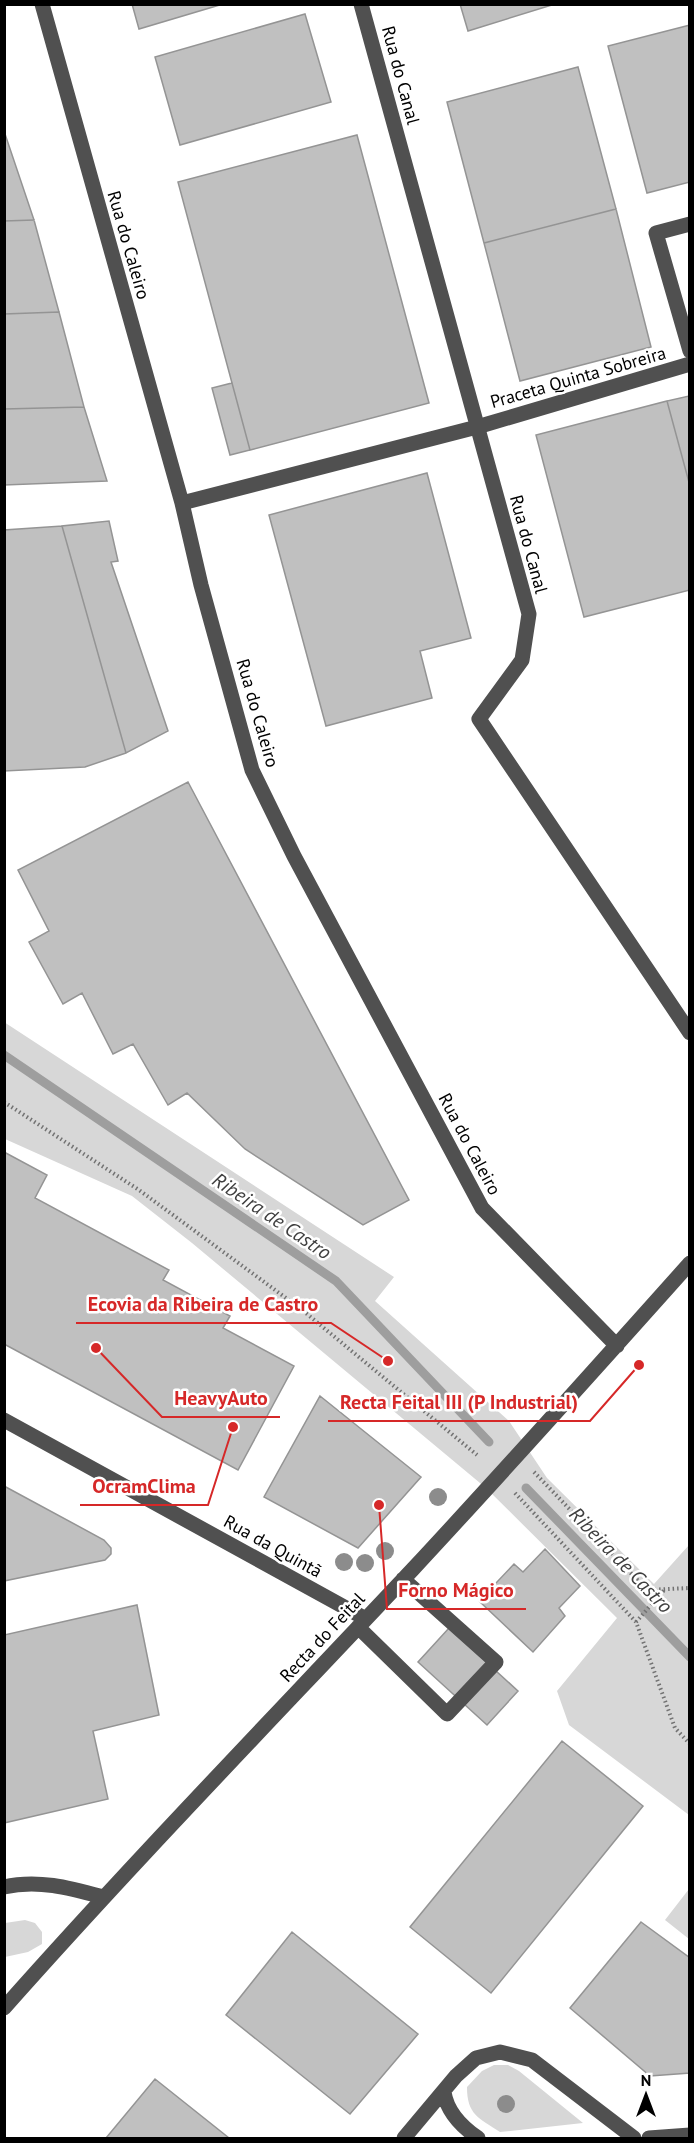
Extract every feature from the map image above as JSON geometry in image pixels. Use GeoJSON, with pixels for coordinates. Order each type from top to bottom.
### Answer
{"type":"FeatureCollection","features":[{"type":"Feature","properties":{"kind":"street","name":"Rua do Caleiro"},"geometry":{"type":"LineString","coordinates":[[42,4],[66,98],[182,503],[201,585],[252,770],[294,856],[482,1209],[617,1346]]}},
{"type":"Feature","properties":{"kind":"street","name":"Rua do Canal"},"geometry":{"type":"LineString","coordinates":[[361,4],[529,614],[522,660],[479,719],[690,1033]]}},
{"type":"Feature","properties":{"kind":"street","name":"Praceta Quinta Sobreira"},"geometry":{"type":"LineString","coordinates":[[690,224],[656,233],[690,351]]}},
{"type":"Feature","properties":{"kind":"street","name":"Praceta Quinta Sobreira"},"geometry":{"type":"LineString","coordinates":[[182,503],[477,427],[690,364]]}},
{"type":"Feature","properties":{"kind":"street","name":"Recta do Feital"},"geometry":{"type":"LineString","coordinates":[[4,2008],[103,1897],[403,1579],[690,1263]]}},
{"type":"Feature","properties":{"kind":"street","name":"Rua da Quintã"},"geometry":{"type":"LineString","coordinates":[[4,1420],[362,1623],[447,1714],[496,1662],[403,1579]]}},
{"type":"Feature","properties":{"kind":"street"},"geometry":{"type":"LineString","coordinates":[[4,1887],[17,1884],[62,1886],[103,1897]]}},
{"type":"Feature","properties":{"kind":"street"},"geometry":{"type":"LineString","coordinates":[[404,2139],[456,2076],[476,2058],[500,2052],[532,2060],[634,2139]]}},
{"type":"Feature","properties":{"kind":"street"},"geometry":{"type":"LineString","coordinates":[[444,2092],[446,2104],[466,2130],[478,2139]]}},
{"type":"Feature","properties":{"kind":"street"},"geometry":{"type":"LineString","coordinates":[[649,2139],[690,2135]]}},
{"type":"Feature","properties":{"kind":"path"},"geometry":{"type":"LineString","coordinates":[[4,1102],[139,1190],[301,1309],[477,1455]]}},
{"type":"Feature","properties":{"kind":"path"},"geometry":{"type":"LineString","coordinates":[[534,1472],[647,1590],[690,1588]]}},
{"type":"Feature","properties":{"kind":"path"},"geometry":{"type":"LineString","coordinates":[[515,1493],[636,1622],[675,1728],[690,1744]]}},
{"type":"Feature","properties":{"kind":"path"},"geometry":{"type":"LineString","coordinates":[[636,1622],[666,1589]]}},
{"type":"Feature","properties":{"kind":"shaded area"},"geometry":{"type":"Polygon","coordinates":[[[4,1022],[394,1277],[375,1301],[509,1421],[547,1478],[654,1584],[689,1545],[689,1815],[569,1725],[557,1691],[617,1618],[486,1488],[192,1243],[132,1196],[5,1139],[4,1022]]]}},
{"type":"Feature","properties":{"kind":"shaded area"},"geometry":{"type":"Polygon","coordinates":[[[689,1889],[689,1939],[665,1920],[689,1889]]]}},
{"type":"Feature","properties":{"kind":"shaded area"},"geometry":{"type":"Polygon","coordinates":[[[25,1920],[35,1923],[42,1932],[42,1944],[28,1952],[5,1957],[5,1923],[25,1920]]]}},
{"type":"Feature","properties":{"kind":"shaded area"},"geometry":{"type":"Polygon","coordinates":[[[494,2065],[508,2065],[519,2071],[583,2123],[500,2132],[486,2123],[472,2110],[467,2087],[482,2071],[494,2065]]]}},
{"type":"Feature","properties":{"kind":"building"},"geometry":{"type":"Polygon","coordinates":[[[132,4],[223,4],[139,29],[132,4]]]}},
{"type":"Feature","properties":{"kind":"building"},"geometry":{"type":"Polygon","coordinates":[[[460,4],[555,4],[468,31],[460,4]]]}},
{"type":"Feature","properties":{"kind":"building"},"geometry":{"type":"Polygon","coordinates":[[[305,14],[331,102],[180,145],[155,57],[305,14]]]}},
{"type":"Feature","properties":{"kind":"building"},"geometry":{"type":"Polygon","coordinates":[[[690,25],[690,182],[647,193],[608,46],[690,25]]]}},
{"type":"Feature","properties":{"kind":"building"},"geometry":{"type":"Polygon","coordinates":[[[578,67],[616,209],[484,243],[447,102],[578,67]]]}},
{"type":"Feature","properties":{"kind":"building"},"geometry":{"type":"Polygon","coordinates":[[[4,131],[34,220],[4,221],[4,131]]]}},
{"type":"Feature","properties":{"kind":"building"},"geometry":{"type":"Polygon","coordinates":[[[357,135],[429,403],[250,450],[178,182],[357,135]]]}},
{"type":"Feature","properties":{"kind":"building"},"geometry":{"type":"Polygon","coordinates":[[[616,209],[651,347],[520,381],[484,243],[616,209]]]}},
{"type":"Feature","properties":{"kind":"building"},"geometry":{"type":"Polygon","coordinates":[[[34,220],[59,312],[4,314],[4,221],[34,220]]]}},
{"type":"Feature","properties":{"kind":"building"},"geometry":{"type":"Polygon","coordinates":[[[59,312],[84,407],[4,409],[4,314],[59,312]]]}},
{"type":"Feature","properties":{"kind":"building"},"geometry":{"type":"Polygon","coordinates":[[[232,383],[250,450],[230,455],[212,388],[232,383]]]}},
{"type":"Feature","properties":{"kind":"building"},"geometry":{"type":"Polygon","coordinates":[[[690,397],[690,486],[667,401],[690,397]]]}},
{"type":"Feature","properties":{"kind":"building"},"geometry":{"type":"Polygon","coordinates":[[[667,401],[690,486],[690,590],[584,617],[536,435],[667,401]]]}},
{"type":"Feature","properties":{"kind":"building"},"geometry":{"type":"Polygon","coordinates":[[[84,407],[107,481],[4,485],[4,409],[84,407]]]}},
{"type":"Feature","properties":{"kind":"building"},"geometry":{"type":"Polygon","coordinates":[[[427,473],[471,638],[420,651],[432,698],[326,726],[269,515],[427,473]]]}},
{"type":"Feature","properties":{"kind":"building"},"geometry":{"type":"Polygon","coordinates":[[[109,521],[118,561],[111,562],[168,731],[126,753],[62,526],[109,521]]]}},
{"type":"Feature","properties":{"kind":"building"},"geometry":{"type":"Polygon","coordinates":[[[62,526],[126,753],[85,767],[4,771],[4,530],[62,526]]]}},
{"type":"Feature","properties":{"kind":"building"},"geometry":{"type":"Polygon","coordinates":[[[188,782],[409,1200],[363,1225],[245,1149],[187,1093],[168,1105],[133,1044],[113,1054],[82,993],[63,1004],[29,942],[49,931],[18,870],[188,782]]]}},
{"type":"Feature","properties":{"kind":"building"},"geometry":{"type":"Polygon","coordinates":[[[4,1152],[47,1175],[35,1198],[169,1270],[163,1280],[230,1316],[223,1328],[294,1366],[238,1470],[4,1344],[4,1152]]]}},
{"type":"Feature","properties":{"kind":"building"},"geometry":{"type":"Polygon","coordinates":[[[320,1396],[421,1477],[358,1548],[264,1497],[320,1396]]]}},
{"type":"Feature","properties":{"kind":"building"},"geometry":{"type":"Polygon","coordinates":[[[4,1486],[104,1540],[111,1548],[111,1554],[105,1560],[4,1581],[4,1486]]]}},
{"type":"Feature","properties":{"kind":"building"},"geometry":{"type":"Polygon","coordinates":[[[545,1549],[580,1586],[559,1608],[565,1616],[533,1652],[479,1601],[514,1564],[523,1572],[545,1549]]]}},
{"type":"Feature","properties":{"kind":"building"},"geometry":{"type":"Polygon","coordinates":[[[137,1605],[159,1715],[93,1731],[108,1799],[4,1823],[4,1635],[137,1605]]]}},
{"type":"Feature","properties":{"kind":"building"},"geometry":{"type":"Polygon","coordinates":[[[449,1628],[518,1691],[487,1725],[418,1662],[449,1628]]]}},
{"type":"Feature","properties":{"kind":"building"},"geometry":{"type":"Polygon","coordinates":[[[562,1741],[643,1806],[491,1993],[410,1927],[562,1741]]]}},
{"type":"Feature","properties":{"kind":"building"},"geometry":{"type":"Polygon","coordinates":[[[641,1922],[690,1958],[690,2073],[650,2076],[570,2008],[641,1922]]]}},
{"type":"Feature","properties":{"kind":"building"},"geometry":{"type":"Polygon","coordinates":[[[292,1932],[418,2034],[350,2114],[226,2015],[292,1932]]]}},
{"type":"Feature","properties":{"kind":"building"},"geometry":{"type":"Polygon","coordinates":[[[155,2079],[229,2138],[106,2138],[155,2079]]]}},
{"type":"Feature","properties":{"kind":"waterway","name":"Ribeira de Castro"},"geometry":{"type":"LineString","coordinates":[[4,1055],[336,1281],[489,1442]]}},
{"type":"Feature","properties":{"kind":"waterway","name":"Ribeira de Castro"},"geometry":{"type":"LineString","coordinates":[[526,1488],[690,1657]]}},
{"type":"Feature","properties":{"kind":"place","name":"HeavyAuto"},"geometry":{"type":"Point","coordinates":[96,1348]}},
{"type":"Feature","properties":{"kind":"place","name":"Ecovia da Ribeira de Castro"},"geometry":{"type":"Point","coordinates":[388,1361]}},
{"type":"Feature","properties":{"kind":"place","name":"Recta Feital III (P Industrial)"},"geometry":{"type":"Point","coordinates":[639,1365]}},
{"type":"Feature","properties":{"kind":"place","name":"OcramClima"},"geometry":{"type":"Point","coordinates":[233,1427]}},
{"type":"Feature","properties":{"kind":"place","name":"Forno Mágico"},"geometry":{"type":"Point","coordinates":[379,1505]}}]}
